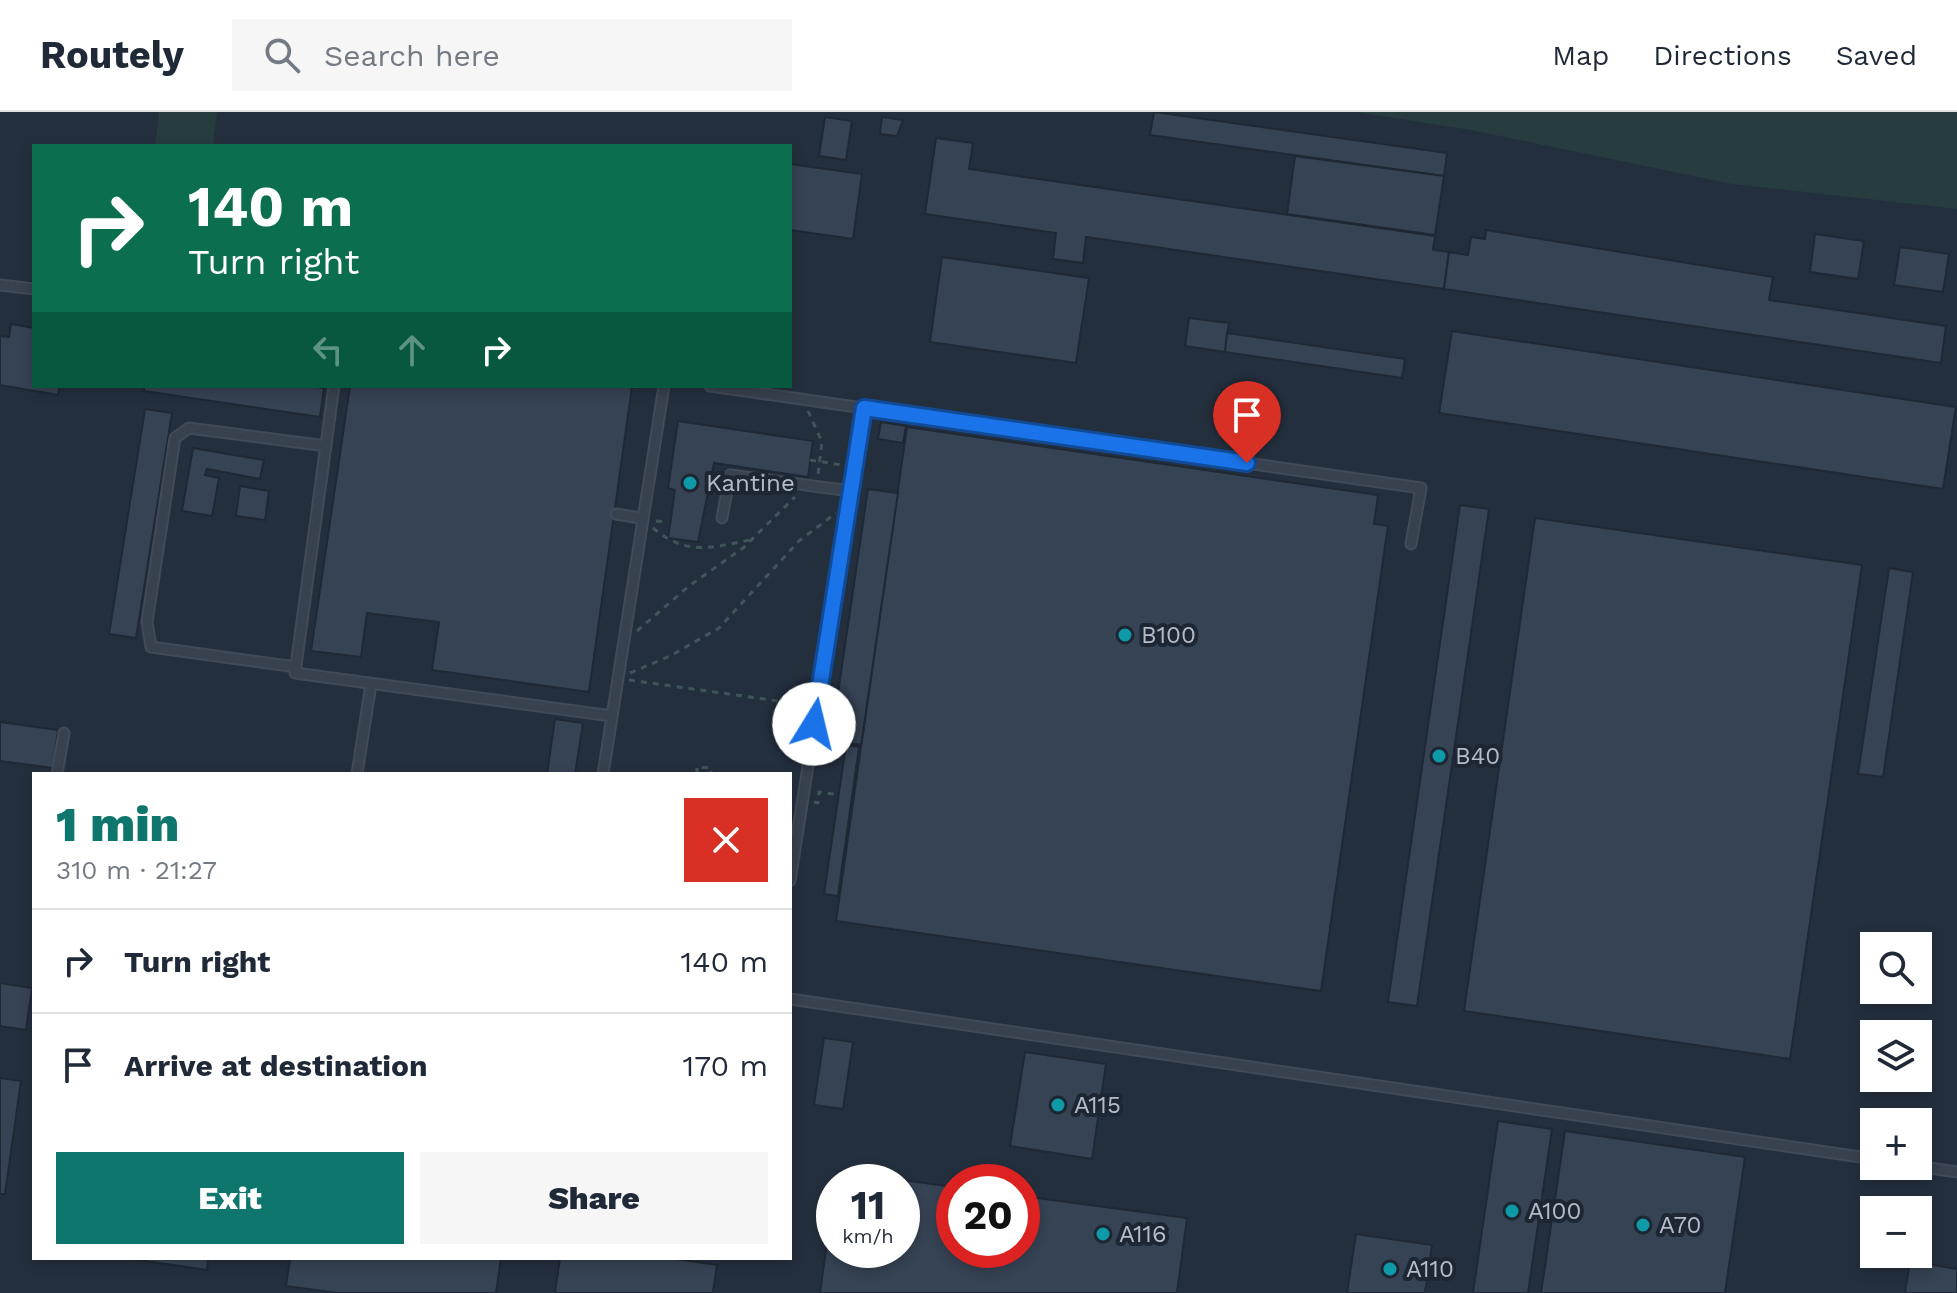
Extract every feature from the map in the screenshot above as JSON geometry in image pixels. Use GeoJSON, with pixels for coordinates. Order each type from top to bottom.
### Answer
{"type":"FeatureCollection","features":[{"type":"Feature","properties":{"kind":"lane"},"geometry":{"type":"LineString","coordinates":[[0,285],[32,289]]}},
{"type":"Feature","properties":{"kind":"lane"},"geometry":{"type":"LineString","coordinates":[[334,388],[295,673],[612,716]]}},
{"type":"Feature","properties":{"kind":"lane"},"geometry":{"type":"LineString","coordinates":[[603,772],[640,518],[664,388]]}},
{"type":"Feature","properties":{"kind":"lane"},"geometry":{"type":"LineString","coordinates":[[723,388],[1421,488],[1411,544]]}},
{"type":"Feature","properties":{"kind":"lane"},"geometry":{"type":"LineString","coordinates":[[792,869],[864,408]]}},
{"type":"Feature","properties":{"kind":"lane"},"geometry":{"type":"LineString","coordinates":[[296,667],[151,647],[147,622],[175,438],[181,431],[189,428],[326,446]]}},
{"type":"Feature","properties":{"kind":"lane"},"geometry":{"type":"LineString","coordinates":[[722,518],[730,475],[851,491]]}},
{"type":"Feature","properties":{"kind":"lane"},"geometry":{"type":"LineString","coordinates":[[616,514],[640,518]]}},
{"type":"Feature","properties":{"kind":"lane"},"geometry":{"type":"LineString","coordinates":[[357,772],[371,684]]}},
{"type":"Feature","properties":{"kind":"lane"},"geometry":{"type":"LineString","coordinates":[[57,772],[64,733]]}},
{"type":"Feature","properties":{"kind":"lane"},"geometry":{"type":"LineString","coordinates":[[792,999],[1860,1157]]}},
{"type":"Feature","properties":{"kind":"lane"},"geometry":{"type":"LineString","coordinates":[[1932,1168],[1957,1172]]}},
{"type":"Feature","properties":{"kind":"path"},"geometry":{"type":"LineString","coordinates":[[803,400],[822,442],[816,487]]}},
{"type":"Feature","properties":{"kind":"path"},"geometry":{"type":"LineString","coordinates":[[810,460],[855,466]]}},
{"type":"Feature","properties":{"kind":"path"},"geometry":{"type":"LineString","coordinates":[[623,638],[648,625],[689,586],[752,540],[804,486]]}},
{"type":"Feature","properties":{"kind":"path"},"geometry":{"type":"LineString","coordinates":[[617,678],[670,656],[719,628],[799,541],[848,504]]}},
{"type":"Feature","properties":{"kind":"path"},"geometry":{"type":"LineString","coordinates":[[640,518],[672,544],[705,549],[752,540]]}},
{"type":"Feature","properties":{"kind":"path"},"geometry":{"type":"LineString","coordinates":[[617,678],[817,706]]}},
{"type":"Feature","properties":{"kind":"path"},"geometry":{"type":"LineString","coordinates":[[697,772],[697,767],[711,768],[711,772]]}},
{"type":"Feature","properties":{"kind":"path"},"geometry":{"type":"LineString","coordinates":[[803,800],[818,803],[819,792],[834,794]]}},
{"type":"Feature","properties":{"kind":"green space"},"geometry":{"type":"Polygon","coordinates":[[[159,112],[217,112],[213,144],[155,144],[159,112]]]}},
{"type":"Feature","properties":{"kind":"green space"},"geometry":{"type":"Polygon","coordinates":[[[1356,112],[1957,112],[1957,209],[1732,184],[1471,130],[1356,112]]]}},
{"type":"Feature","properties":{"kind":"building"},"geometry":{"type":"Polygon","coordinates":[[[1154,112],[1447,153],[1444,176],[1150,135],[1154,112]]]}},
{"type":"Feature","properties":{"kind":"building"},"geometry":{"type":"Polygon","coordinates":[[[825,117],[852,121],[846,160],[819,156],[825,117]]]}},
{"type":"Feature","properties":{"kind":"building"},"geometry":{"type":"Polygon","coordinates":[[[882,117],[903,120],[897,136],[880,134],[882,117]]]}},
{"type":"Feature","properties":{"kind":"building"},"geometry":{"type":"Polygon","coordinates":[[[936,138],[973,143],[969,169],[1435,236],[1433,250],[1449,252],[1444,289],[1086,237],[1083,263],[1053,259],[1056,233],[925,214],[936,138]]]}},
{"type":"Feature","properties":{"kind":"building"},"geometry":{"type":"Polygon","coordinates":[[[1295,156],[1444,176],[1435,235],[1287,214],[1295,156]]]}},
{"type":"Feature","properties":{"kind":"building"},"geometry":{"type":"Polygon","coordinates":[[[792,164],[862,174],[853,239],[792,230],[792,164]]]}},
{"type":"Feature","properties":{"kind":"building"},"geometry":{"type":"Polygon","coordinates":[[[1486,230],[1773,277],[1769,300],[1946,326],[1941,363],[1444,289],[1449,252],[1468,255],[1471,237],[1485,239],[1486,230]]]}},
{"type":"Feature","properties":{"kind":"building"},"geometry":{"type":"Polygon","coordinates":[[[1815,234],[1864,241],[1858,279],[1810,272],[1815,234]]]}},
{"type":"Feature","properties":{"kind":"building"},"geometry":{"type":"Polygon","coordinates":[[[1900,247],[1949,254],[1943,292],[1894,285],[1900,247]]]}},
{"type":"Feature","properties":{"kind":"building"},"geometry":{"type":"Polygon","coordinates":[[[942,257],[1089,278],[1076,363],[930,342],[942,257]]]}},
{"type":"Feature","properties":{"kind":"building"},"geometry":{"type":"Polygon","coordinates":[[[1189,318],[1229,323],[1225,352],[1185,346],[1189,318]]]}},
{"type":"Feature","properties":{"kind":"building"},"geometry":{"type":"Polygon","coordinates":[[[11,324],[32,328],[32,388],[60,388],[58,395],[0,385],[0,336],[9,337],[11,324]]]}},
{"type":"Feature","properties":{"kind":"building"},"geometry":{"type":"Polygon","coordinates":[[[1452,331],[1956,407],[1943,489],[1439,413],[1452,331]]]}},
{"type":"Feature","properties":{"kind":"building"},"geometry":{"type":"Polygon","coordinates":[[[1227,333],[1405,359],[1402,378],[1225,352],[1227,333]]]}},
{"type":"Feature","properties":{"kind":"building"},"geometry":{"type":"Polygon","coordinates":[[[144,388],[324,388],[320,417],[144,391],[144,388]]]}},
{"type":"Feature","properties":{"kind":"building"},"geometry":{"type":"Polygon","coordinates":[[[350,388],[632,388],[589,692],[432,670],[439,622],[367,613],[361,657],[311,651],[350,388]]]}},
{"type":"Feature","properties":{"kind":"building"},"geometry":{"type":"Polygon","coordinates":[[[145,409],[172,413],[136,638],[109,634],[145,409]]]}},
{"type":"Feature","properties":{"kind":"building","name":"Kantine"},"geometry":{"type":"Polygon","coordinates":[[[678,421],[813,441],[808,477],[714,463],[698,542],[668,538],[675,490],[668,488],[678,421]]]}},
{"type":"Feature","properties":{"kind":"building"},"geometry":{"type":"Polygon","coordinates":[[[881,422],[906,426],[903,443],[878,439],[881,422]]]}},
{"type":"Feature","properties":{"kind":"building","name":"B100"},"geometry":{"type":"Polygon","coordinates":[[[907,427],[1378,495],[1374,524],[1388,526],[1321,991],[836,921],[907,427]]]}},
{"type":"Feature","properties":{"kind":"building"},"geometry":{"type":"Polygon","coordinates":[[[193,448],[264,460],[260,479],[207,469],[205,475],[219,478],[212,516],[182,511],[193,448]]]}},
{"type":"Feature","properties":{"kind":"building"},"geometry":{"type":"Polygon","coordinates":[[[240,486],[269,491],[265,520],[236,516],[240,486]]]}},
{"type":"Feature","properties":{"kind":"building"},"geometry":{"type":"Polygon","coordinates":[[[868,489],[898,493],[861,745],[831,740],[868,489]]]}},
{"type":"Feature","properties":{"kind":"building","name":"B40"},"geometry":{"type":"Polygon","coordinates":[[[1460,505],[1489,509],[1417,1006],[1388,1002],[1460,505]]]}},
{"type":"Feature","properties":{"kind":"building"},"geometry":{"type":"Polygon","coordinates":[[[1535,518],[1862,565],[1790,1059],[1464,1011],[1535,518]]]}},
{"type":"Feature","properties":{"kind":"building"},"geometry":{"type":"Polygon","coordinates":[[[1889,568],[1913,572],[1883,777],[1858,774],[1889,568]]]}},
{"type":"Feature","properties":{"kind":"building"},"geometry":{"type":"Polygon","coordinates":[[[555,719],[583,723],[575,772],[547,772],[555,719]]]}},
{"type":"Feature","properties":{"kind":"building"},"geometry":{"type":"Polygon","coordinates":[[[0,722],[58,730],[53,768],[0,761],[0,722]]]}},
{"type":"Feature","properties":{"kind":"building"},"geometry":{"type":"Polygon","coordinates":[[[846,745],[859,747],[838,896],[824,894],[846,745]]]}},
{"type":"Feature","properties":{"kind":"building"},"geometry":{"type":"Polygon","coordinates":[[[0,983],[32,988],[26,1030],[0,1026],[0,983]]]}},
{"type":"Feature","properties":{"kind":"building"},"geometry":{"type":"Polygon","coordinates":[[[824,1038],[853,1042],[843,1109],[814,1105],[824,1038]]]}},
{"type":"Feature","properties":{"kind":"building","name":"A115"},"geometry":{"type":"Polygon","coordinates":[[[1025,1052],[1106,1064],[1092,1159],[1010,1146],[1025,1052]]]}},
{"type":"Feature","properties":{"kind":"building"},"geometry":{"type":"Polygon","coordinates":[[[0,1078],[21,1081],[5,1194],[0,1194],[0,1078]]]}},
{"type":"Feature","properties":{"kind":"building","name":"A100"},"geometry":{"type":"Polygon","coordinates":[[[1498,1121],[1552,1129],[1528,1293],[1473,1293],[1498,1121]]]}},
{"type":"Feature","properties":{"kind":"building","name":"A70"},"geometry":{"type":"Polygon","coordinates":[[[1565,1131],[1745,1157],[1725,1293],[1541,1293],[1565,1131]]]}},
{"type":"Feature","properties":{"kind":"building","name":"A116"},"geometry":{"type":"Polygon","coordinates":[[[920,1182],[936,1185],[936,1268],[1040,1268],[1040,1198],[1187,1218],[1177,1293],[820,1293],[823,1268],[920,1268],[920,1182]]]}},
{"type":"Feature","properties":{"kind":"building","name":"A110"},"geometry":{"type":"Polygon","coordinates":[[[1356,1234],[1432,1245],[1425,1293],[1347,1293],[1356,1234]]]}},
{"type":"Feature","properties":{"kind":"building"},"geometry":{"type":"Polygon","coordinates":[[[139,1260],[208,1260],[207,1270],[139,1260]]]}},
{"type":"Feature","properties":{"kind":"building"},"geometry":{"type":"Polygon","coordinates":[[[290,1260],[501,1260],[496,1293],[337,1293],[286,1286],[290,1260]]]}},
{"type":"Feature","properties":{"kind":"building"},"geometry":{"type":"Polygon","coordinates":[[[560,1260],[683,1260],[717,1265],[713,1293],[555,1293],[560,1260]]]}},
{"type":"Feature","properties":{"kind":"building"},"geometry":{"type":"Polygon","coordinates":[[[1932,1265],[1957,1269],[1957,1293],[1905,1293],[1909,1268],[1932,1268],[1932,1265]]]}},
{"type":"Feature","properties":{"kind":"place","name":"Kantine"},"geometry":{"type":"Point","coordinates":[690,483]}},
{"type":"Feature","properties":{"kind":"place","name":"B100"},"geometry":{"type":"Point","coordinates":[1125,635]}},
{"type":"Feature","properties":{"kind":"place","name":"B40"},"geometry":{"type":"Point","coordinates":[1439,756]}},
{"type":"Feature","properties":{"kind":"place","name":"A115"},"geometry":{"type":"Point","coordinates":[1058,1105]}},
{"type":"Feature","properties":{"kind":"place","name":"A100"},"geometry":{"type":"Point","coordinates":[1512,1211]}},
{"type":"Feature","properties":{"kind":"place","name":"A70"},"geometry":{"type":"Point","coordinates":[1643,1225]}},
{"type":"Feature","properties":{"kind":"place","name":"A116"},"geometry":{"type":"Point","coordinates":[1103,1234]}},
{"type":"Feature","properties":{"kind":"place","name":"A110"},"geometry":{"type":"Point","coordinates":[1390,1269]}},
{"type":"Feature","properties":{"kind":"route"},"geometry":{"type":"LineString","coordinates":[[814,724],[864,408],[1247,463]]}}]}
